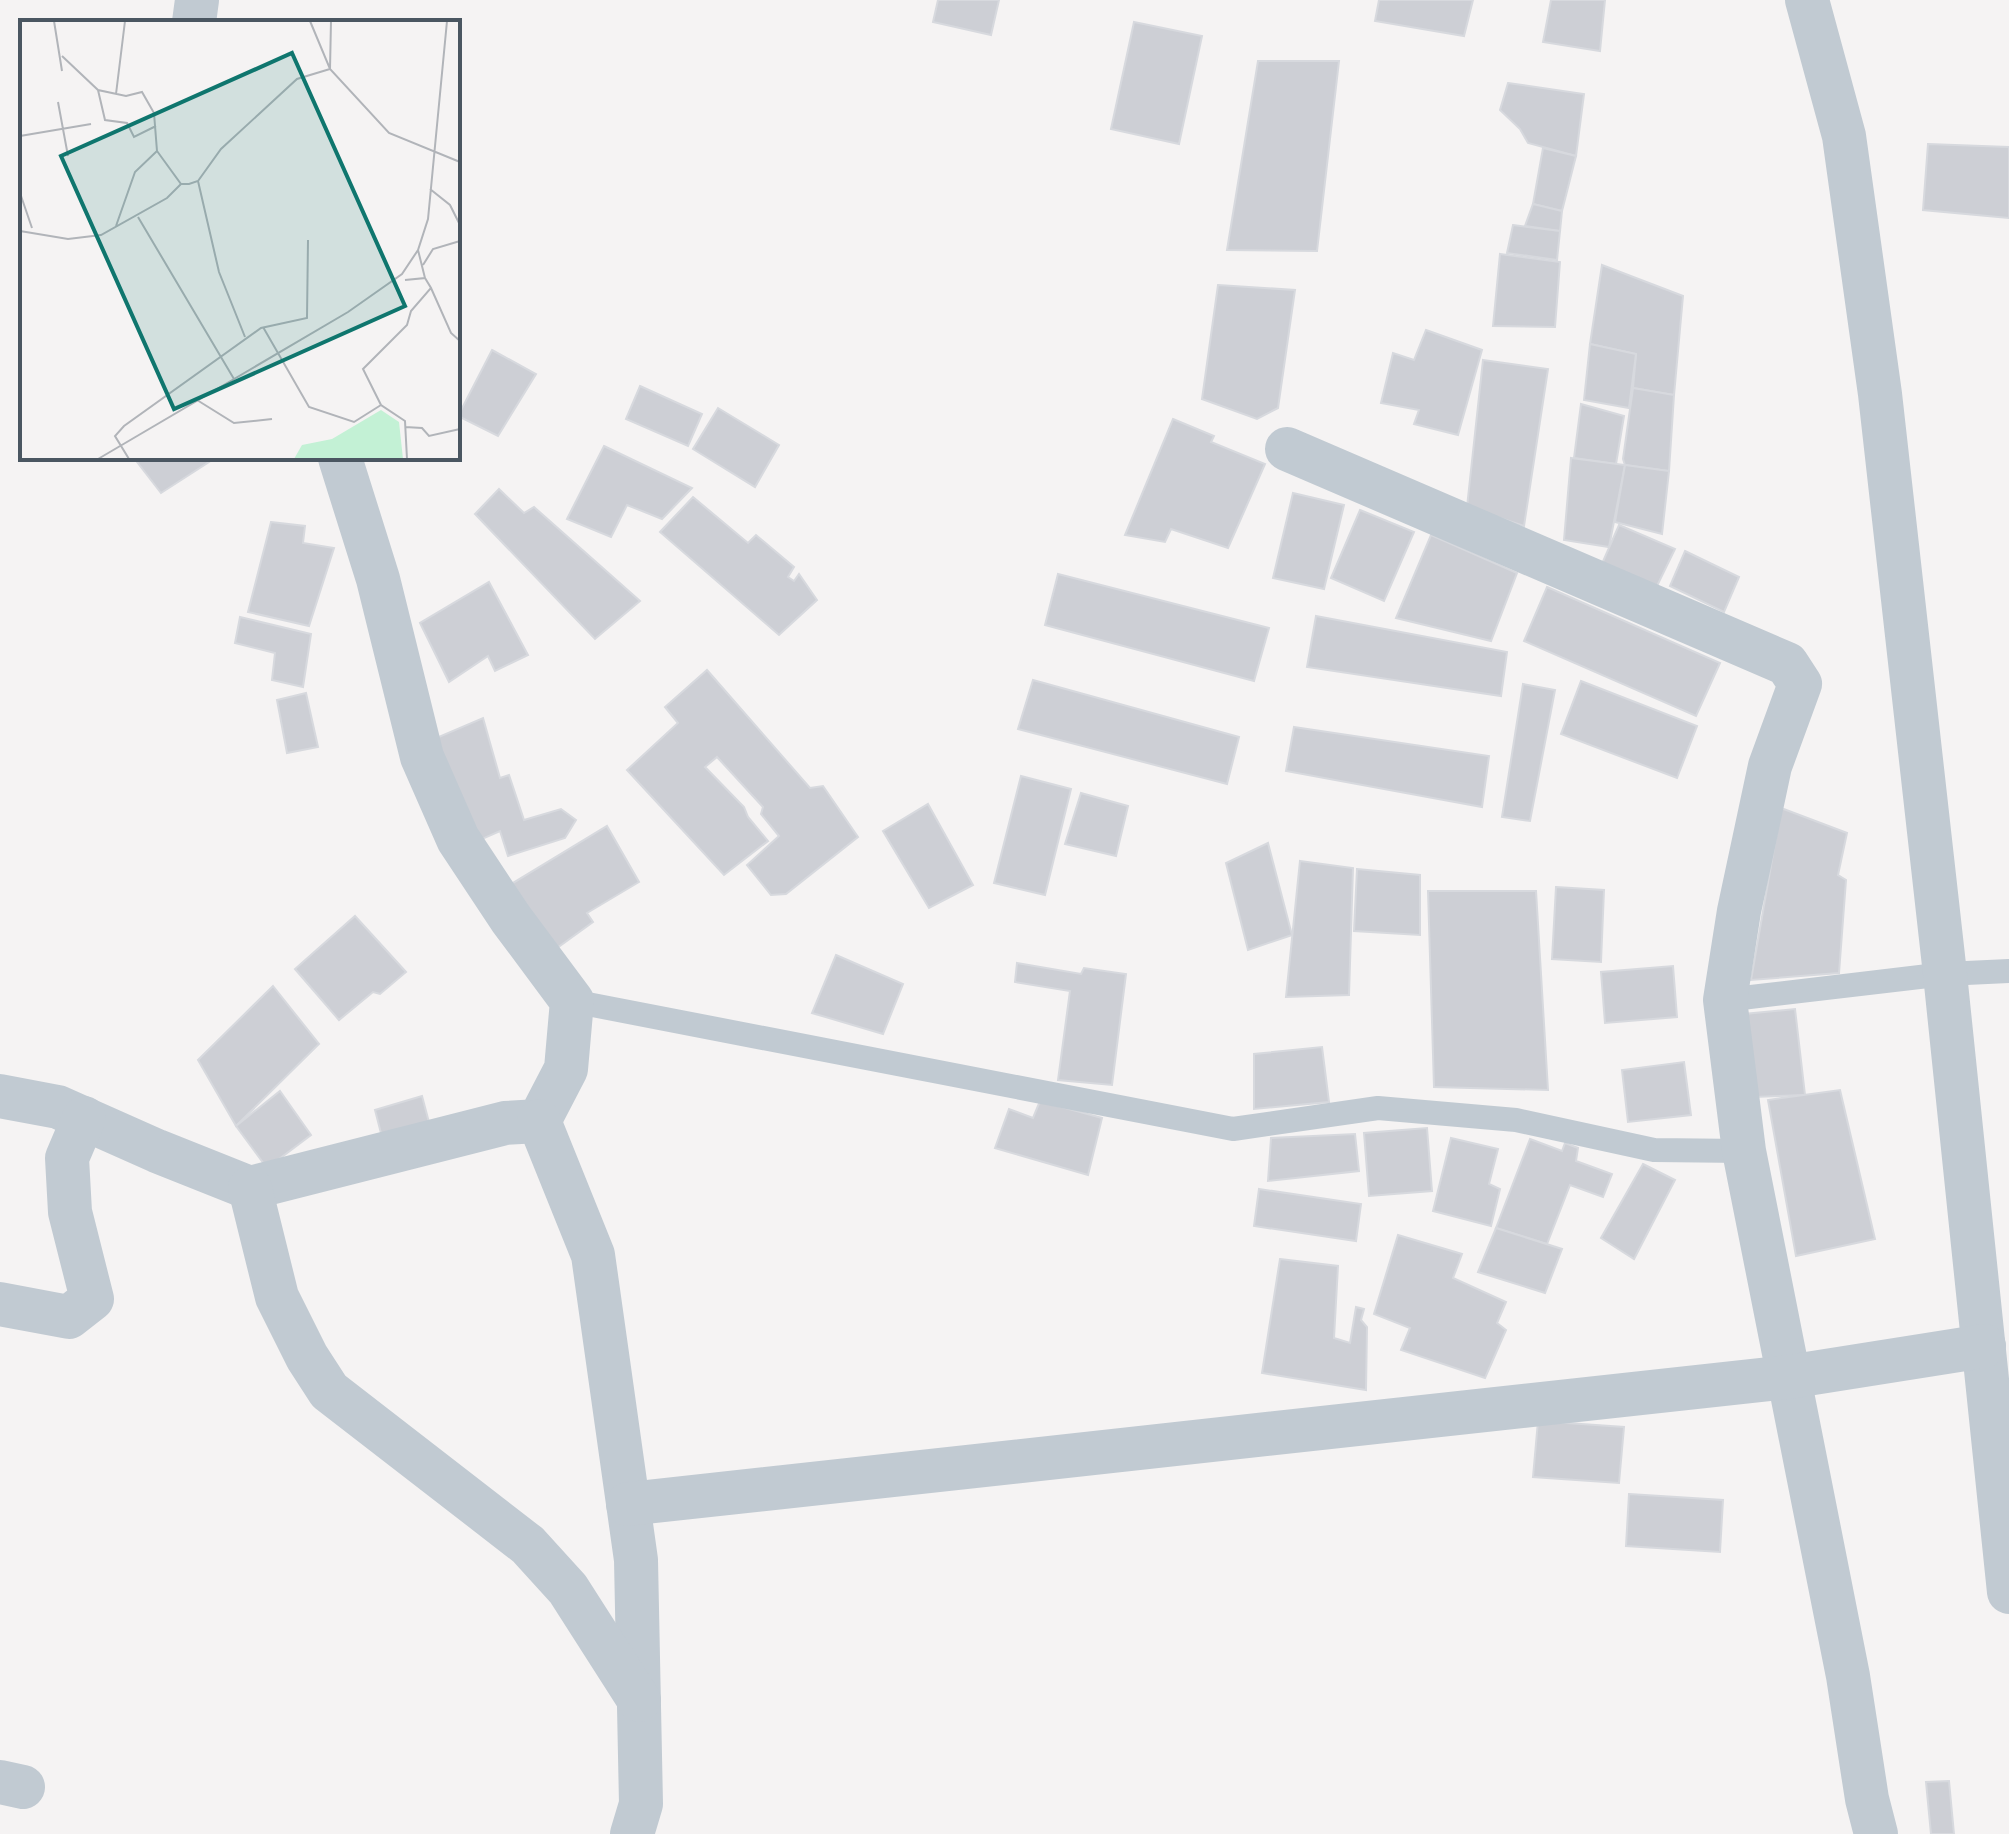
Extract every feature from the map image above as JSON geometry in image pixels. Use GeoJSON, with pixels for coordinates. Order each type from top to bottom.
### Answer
{"type":"FeatureCollection","features":[{"type":"Feature","properties":{"kind":"street"},"geometry":{"type":"LineString","coordinates":[[194,20],[197,0]]}},
{"type":"Feature","properties":{"kind":"street"},"geometry":{"type":"LineString","coordinates":[[1807,0],[1846,151],[1880,394],[1945,974],[2009,1592]]}},
{"type":"Feature","properties":{"kind":"street"},"geometry":{"type":"LineString","coordinates":[[1287,449],[1787,664],[1800,684],[1770,766],[1739,911],[1725,1000],[1744,1151],[1848,1676],[1867,1799],[1876,1834]]}},
{"type":"Feature","properties":{"kind":"street"},"geometry":{"type":"LineString","coordinates":[[341,460],[378,579],[422,757],[458,839],[511,919],[572,1001],[566,1069],[539,1121],[593,1255],[636,1560],[641,1804],[632,1834]]}},
{"type":"Feature","properties":{"kind":"street"},"geometry":{"type":"LineString","coordinates":[[0,1096],[58,1107],[250,1188],[505,1123],[539,1121]]}},
{"type":"Feature","properties":{"kind":"street"},"geometry":{"type":"LineString","coordinates":[[0,1304],[69,1317],[92,1299],[70,1212],[67,1158],[84,1118]]}},
{"type":"Feature","properties":{"kind":"street"},"geometry":{"type":"LineString","coordinates":[[250,1188],[277,1297],[307,1357],[329,1391],[528,1545],[568,1589],[639,1700]]}},
{"type":"Feature","properties":{"kind":"street"},"geometry":{"type":"LineString","coordinates":[[628,1504],[1788,1377],[1984,1346]]}},
{"type":"Feature","properties":{"kind":"lane"},"geometry":{"type":"LineString","coordinates":[[1725,1000],[1945,974],[2009,971]]}},
{"type":"Feature","properties":{"kind":"lane"},"geometry":{"type":"LineString","coordinates":[[572,1001],[1233,1129],[1378,1108],[1516,1120],[1654,1150],[1744,1151]]}},
{"type":"Feature","properties":{"kind":"building"},"geometry":{"type":"Polygon","coordinates":[[[938,0],[999,0],[991,35],[933,22],[938,0]]]}},
{"type":"Feature","properties":{"kind":"building"},"geometry":{"type":"Polygon","coordinates":[[[1379,0],[1473,0],[1464,36],[1375,21],[1379,0]]]}},
{"type":"Feature","properties":{"kind":"building"},"geometry":{"type":"Polygon","coordinates":[[[1551,0],[1605,0],[1600,51],[1543,42],[1551,0]]]}},
{"type":"Feature","properties":{"kind":"building"},"geometry":{"type":"Polygon","coordinates":[[[1134,22],[1202,36],[1179,144],[1111,129],[1134,22]]]}},
{"type":"Feature","properties":{"kind":"building"},"geometry":{"type":"Polygon","coordinates":[[[1258,61],[1339,61],[1317,251],[1227,250],[1258,61]]]}},
{"type":"Feature","properties":{"kind":"building"},"geometry":{"type":"Polygon","coordinates":[[[1508,83],[1584,94],[1576,156],[1528,143],[1520,129],[1500,110],[1508,83]]]}},
{"type":"Feature","properties":{"kind":"building"},"geometry":{"type":"Polygon","coordinates":[[[1928,144],[2009,147],[2009,218],[1923,210],[1928,144]]]}},
{"type":"Feature","properties":{"kind":"building"},"geometry":{"type":"Polygon","coordinates":[[[1543,148],[1576,156],[1562,211],[1533,204],[1543,148]]]}},
{"type":"Feature","properties":{"kind":"building"},"geometry":{"type":"Polygon","coordinates":[[[1533,204],[1562,211],[1560,231],[1525,226],[1533,204]]]}},
{"type":"Feature","properties":{"kind":"building"},"geometry":{"type":"Polygon","coordinates":[[[1513,225],[1560,231],[1557,260],[1507,253],[1513,225]]]}},
{"type":"Feature","properties":{"kind":"building"},"geometry":{"type":"Polygon","coordinates":[[[1500,254],[1560,262],[1555,327],[1493,326],[1500,254]]]}},
{"type":"Feature","properties":{"kind":"building"},"geometry":{"type":"Polygon","coordinates":[[[1602,265],[1683,296],[1674,395],[1633,388],[1636,354],[1590,344],[1602,265]]]}},
{"type":"Feature","properties":{"kind":"building"},"geometry":{"type":"Polygon","coordinates":[[[1218,285],[1295,290],[1278,408],[1257,419],[1202,399],[1218,285]]]}},
{"type":"Feature","properties":{"kind":"building"},"geometry":{"type":"Polygon","coordinates":[[[1426,330],[1482,350],[1458,435],[1414,424],[1419,410],[1381,403],[1393,353],[1414,360],[1426,330]]]}},
{"type":"Feature","properties":{"kind":"building"},"geometry":{"type":"Polygon","coordinates":[[[1590,344],[1636,354],[1629,408],[1584,400],[1590,344]]]}},
{"type":"Feature","properties":{"kind":"building"},"geometry":{"type":"Polygon","coordinates":[[[492,350],[536,374],[498,436],[460,417],[492,350]]]}},
{"type":"Feature","properties":{"kind":"building"},"geometry":{"type":"Polygon","coordinates":[[[1483,360],[1548,369],[1524,526],[1467,507],[1483,360]]]}},
{"type":"Feature","properties":{"kind":"building"},"geometry":{"type":"Polygon","coordinates":[[[640,386],[702,414],[688,446],[626,419],[640,386]]]}},
{"type":"Feature","properties":{"kind":"building"},"geometry":{"type":"Polygon","coordinates":[[[1633,388],[1674,395],[1669,471],[1625,465],[1623,459],[1633,388]]]}},
{"type":"Feature","properties":{"kind":"building"},"geometry":{"type":"Polygon","coordinates":[[[1581,404],[1624,416],[1616,464],[1574,458],[1581,404]]]}},
{"type":"Feature","properties":{"kind":"building"},"geometry":{"type":"Polygon","coordinates":[[[718,408],[779,445],[755,487],[693,449],[718,408]]]}},
{"type":"Feature","properties":{"kind":"building"},"geometry":{"type":"Polygon","coordinates":[[[1173,419],[1214,436],[1211,442],[1265,464],[1228,548],[1171,529],[1165,542],[1125,535],[1173,419]]]}},
{"type":"Feature","properties":{"kind":"building"},"geometry":{"type":"Polygon","coordinates":[[[604,446],[692,488],[662,519],[627,505],[611,537],[567,519],[604,446]]]}},
{"type":"Feature","properties":{"kind":"building"},"geometry":{"type":"Polygon","coordinates":[[[1571,458],[1625,465],[1609,547],[1564,540],[1571,458]]]}},
{"type":"Feature","properties":{"kind":"building"},"geometry":{"type":"Polygon","coordinates":[[[136,460],[209,462],[161,493],[136,460]]]}},
{"type":"Feature","properties":{"kind":"building"},"geometry":{"type":"Polygon","coordinates":[[[1625,465],[1669,471],[1662,534],[1615,522],[1625,465]]]}},
{"type":"Feature","properties":{"kind":"building"},"geometry":{"type":"Polygon","coordinates":[[[499,489],[524,513],[534,507],[640,601],[595,639],[475,514],[499,489]]]}},
{"type":"Feature","properties":{"kind":"building"},"geometry":{"type":"Polygon","coordinates":[[[1293,493],[1344,505],[1324,589],[1273,578],[1293,493]]]}},
{"type":"Feature","properties":{"kind":"building"},"geometry":{"type":"Polygon","coordinates":[[[693,497],[748,543],[756,535],[794,567],[788,577],[794,581],[799,574],[817,600],[779,635],[660,532],[693,497]]]}},
{"type":"Feature","properties":{"kind":"building"},"geometry":{"type":"Polygon","coordinates":[[[1360,510],[1414,532],[1384,601],[1331,578],[1360,510]]]}},
{"type":"Feature","properties":{"kind":"building"},"geometry":{"type":"Polygon","coordinates":[[[271,522],[305,526],[303,543],[334,548],[309,626],[248,612],[271,522]]]}},
{"type":"Feature","properties":{"kind":"building"},"geometry":{"type":"Polygon","coordinates":[[[1619,525],[1675,549],[1656,588],[1601,566],[1619,525]]]}},
{"type":"Feature","properties":{"kind":"building"},"geometry":{"type":"Polygon","coordinates":[[[1431,535],[1517,573],[1491,641],[1396,618],[1431,535]]]}},
{"type":"Feature","properties":{"kind":"building"},"geometry":{"type":"Polygon","coordinates":[[[1685,551],[1739,577],[1724,612],[1670,586],[1685,551]]]}},
{"type":"Feature","properties":{"kind":"building"},"geometry":{"type":"Polygon","coordinates":[[[1058,574],[1269,628],[1254,681],[1045,625],[1058,574]]]}},
{"type":"Feature","properties":{"kind":"building"},"geometry":{"type":"Polygon","coordinates":[[[489,582],[528,655],[495,671],[488,656],[449,682],[420,623],[489,582]]]}},
{"type":"Feature","properties":{"kind":"building"},"geometry":{"type":"Polygon","coordinates":[[[1547,587],[1720,663],[1696,716],[1524,641],[1547,587]]]}},
{"type":"Feature","properties":{"kind":"building"},"geometry":{"type":"Polygon","coordinates":[[[1316,616],[1507,652],[1501,696],[1307,667],[1316,616]]]}},
{"type":"Feature","properties":{"kind":"building"},"geometry":{"type":"Polygon","coordinates":[[[240,617],[311,634],[303,687],[272,680],[275,653],[235,643],[240,617]]]}},
{"type":"Feature","properties":{"kind":"building"},"geometry":{"type":"Polygon","coordinates":[[[707,670],[810,788],[823,786],[858,837],[786,894],[771,895],[747,865],[779,836],[761,814],[763,807],[717,757],[705,767],[744,807],[748,817],[768,841],[724,875],[627,770],[678,723],[665,707],[707,670]]]}},
{"type":"Feature","properties":{"kind":"building"},"geometry":{"type":"Polygon","coordinates":[[[1033,680],[1239,737],[1227,784],[1018,729],[1033,680]]]}},
{"type":"Feature","properties":{"kind":"building"},"geometry":{"type":"Polygon","coordinates":[[[1581,681],[1697,726],[1677,778],[1561,734],[1581,681]]]}},
{"type":"Feature","properties":{"kind":"building"},"geometry":{"type":"Polygon","coordinates":[[[1523,684],[1555,690],[1530,821],[1502,817],[1523,684]]]}},
{"type":"Feature","properties":{"kind":"building"},"geometry":{"type":"Polygon","coordinates":[[[306,693],[318,747],[287,753],[277,700],[306,693]]]}},
{"type":"Feature","properties":{"kind":"building"},"geometry":{"type":"Polygon","coordinates":[[[483,718],[500,778],[509,775],[524,820],[561,809],[576,820],[565,838],[508,856],[500,831],[473,843],[434,739],[483,718]]]}},
{"type":"Feature","properties":{"kind":"building"},"geometry":{"type":"Polygon","coordinates":[[[1294,727],[1489,756],[1482,807],[1286,771],[1294,727]]]}},
{"type":"Feature","properties":{"kind":"building"},"geometry":{"type":"Polygon","coordinates":[[[1021,776],[1071,789],[1045,895],[994,883],[1021,776]]]}},
{"type":"Feature","properties":{"kind":"building"},"geometry":{"type":"Polygon","coordinates":[[[1081,793],[1128,806],[1116,856],[1065,844],[1081,793]]]}},
{"type":"Feature","properties":{"kind":"building"},"geometry":{"type":"Polygon","coordinates":[[[928,804],[973,885],[929,908],[883,831],[928,804]]]}},
{"type":"Feature","properties":{"kind":"building"},"geometry":{"type":"Polygon","coordinates":[[[1781,808],[1847,833],[1838,875],[1846,880],[1839,973],[1751,980],[1781,808]]]}},
{"type":"Feature","properties":{"kind":"building"},"geometry":{"type":"Polygon","coordinates":[[[607,826],[639,882],[587,913],[593,922],[550,953],[503,889],[607,826]]]}},
{"type":"Feature","properties":{"kind":"building"},"geometry":{"type":"Polygon","coordinates":[[[1268,843],[1292,935],[1248,950],[1226,863],[1268,843]]]}},
{"type":"Feature","properties":{"kind":"building"},"geometry":{"type":"Polygon","coordinates":[[[1300,861],[1353,868],[1349,995],[1286,997],[1300,861]]]}},
{"type":"Feature","properties":{"kind":"building"},"geometry":{"type":"Polygon","coordinates":[[[1357,869],[1420,875],[1420,935],[1354,931],[1357,869]]]}},
{"type":"Feature","properties":{"kind":"building"},"geometry":{"type":"Polygon","coordinates":[[[1556,887],[1604,890],[1601,962],[1552,959],[1556,887]]]}},
{"type":"Feature","properties":{"kind":"building"},"geometry":{"type":"Polygon","coordinates":[[[1428,891],[1536,891],[1548,1090],[1434,1087],[1428,891]]]}},
{"type":"Feature","properties":{"kind":"building"},"geometry":{"type":"Polygon","coordinates":[[[355,916],[406,972],[380,994],[373,992],[339,1020],[295,969],[355,916]]]}},
{"type":"Feature","properties":{"kind":"building"},"geometry":{"type":"Polygon","coordinates":[[[836,955],[903,984],[883,1034],[812,1013],[836,955]]]}},
{"type":"Feature","properties":{"kind":"building"},"geometry":{"type":"Polygon","coordinates":[[[1017,963],[1081,974],[1084,968],[1126,974],[1112,1085],[1058,1080],[1070,991],[1015,982],[1017,963]]]}},
{"type":"Feature","properties":{"kind":"building"},"geometry":{"type":"Polygon","coordinates":[[[1673,966],[1677,1017],[1605,1023],[1601,972],[1673,966]]]}},
{"type":"Feature","properties":{"kind":"building"},"geometry":{"type":"Polygon","coordinates":[[[273,986],[319,1044],[236,1126],[198,1060],[273,986]]]}},
{"type":"Feature","properties":{"kind":"building"},"geometry":{"type":"Polygon","coordinates":[[[1795,1009],[1805,1095],[1753,1097],[1744,1014],[1795,1009]]]}},
{"type":"Feature","properties":{"kind":"building"},"geometry":{"type":"Polygon","coordinates":[[[1322,1047],[1329,1102],[1254,1109],[1254,1054],[1322,1047]]]}},
{"type":"Feature","properties":{"kind":"building"},"geometry":{"type":"Polygon","coordinates":[[[1684,1062],[1691,1115],[1628,1122],[1622,1070],[1684,1062]]]}},
{"type":"Feature","properties":{"kind":"building"},"geometry":{"type":"Polygon","coordinates":[[[1840,1090],[1875,1239],[1796,1256],[1768,1100],[1840,1090]]]}},
{"type":"Feature","properties":{"kind":"building"},"geometry":{"type":"Polygon","coordinates":[[[280,1091],[311,1135],[267,1168],[236,1126],[280,1091]]]}},
{"type":"Feature","properties":{"kind":"building"},"geometry":{"type":"Polygon","coordinates":[[[422,1096],[430,1126],[383,1141],[375,1110],[422,1096]]]}},
{"type":"Feature","properties":{"kind":"building"},"geometry":{"type":"Polygon","coordinates":[[[1040,1101],[1102,1118],[1088,1175],[995,1148],[1009,1109],[1033,1118],[1040,1101]]]}},
{"type":"Feature","properties":{"kind":"building"},"geometry":{"type":"Polygon","coordinates":[[[1427,1128],[1432,1191],[1369,1196],[1364,1133],[1427,1128]]]}},
{"type":"Feature","properties":{"kind":"building"},"geometry":{"type":"Polygon","coordinates":[[[1355,1134],[1359,1171],[1268,1181],[1271,1138],[1355,1134]]]}},
{"type":"Feature","properties":{"kind":"building"},"geometry":{"type":"Polygon","coordinates":[[[1451,1138],[1498,1149],[1489,1184],[1500,1189],[1491,1226],[1433,1211],[1451,1138]]]}},
{"type":"Feature","properties":{"kind":"building"},"geometry":{"type":"Polygon","coordinates":[[[1530,1139],[1562,1151],[1565,1143],[1578,1148],[1576,1161],[1612,1174],[1603,1197],[1570,1185],[1547,1244],[1496,1228],[1530,1139]]]}},
{"type":"Feature","properties":{"kind":"building"},"geometry":{"type":"Polygon","coordinates":[[[1643,1164],[1675,1180],[1634,1259],[1601,1238],[1643,1164]]]}},
{"type":"Feature","properties":{"kind":"building"},"geometry":{"type":"Polygon","coordinates":[[[1259,1189],[1361,1204],[1356,1241],[1254,1226],[1259,1189]]]}},
{"type":"Feature","properties":{"kind":"building"},"geometry":{"type":"Polygon","coordinates":[[[1496,1228],[1562,1249],[1545,1293],[1478,1272],[1496,1228]]]}},
{"type":"Feature","properties":{"kind":"building"},"geometry":{"type":"Polygon","coordinates":[[[1398,1235],[1462,1254],[1453,1278],[1506,1302],[1497,1323],[1506,1330],[1485,1378],[1401,1350],[1410,1328],[1374,1314],[1398,1235]]]}},
{"type":"Feature","properties":{"kind":"building"},"geometry":{"type":"Polygon","coordinates":[[[1280,1259],[1338,1266],[1334,1338],[1350,1343],[1356,1307],[1364,1309],[1361,1320],[1367,1327],[1366,1390],[1262,1373],[1280,1259]]]}},
{"type":"Feature","properties":{"kind":"building"},"geometry":{"type":"Polygon","coordinates":[[[1538,1421],[1624,1427],[1619,1483],[1533,1477],[1538,1421]]]}},
{"type":"Feature","properties":{"kind":"building"},"geometry":{"type":"Polygon","coordinates":[[[1629,1494],[1723,1500],[1720,1552],[1626,1546],[1629,1494]]]}},
{"type":"Feature","properties":{"kind":"building"},"geometry":{"type":"Polygon","coordinates":[[[1949,1781],[1954,1834],[1931,1834],[1926,1782],[1949,1781]]]}}]}
